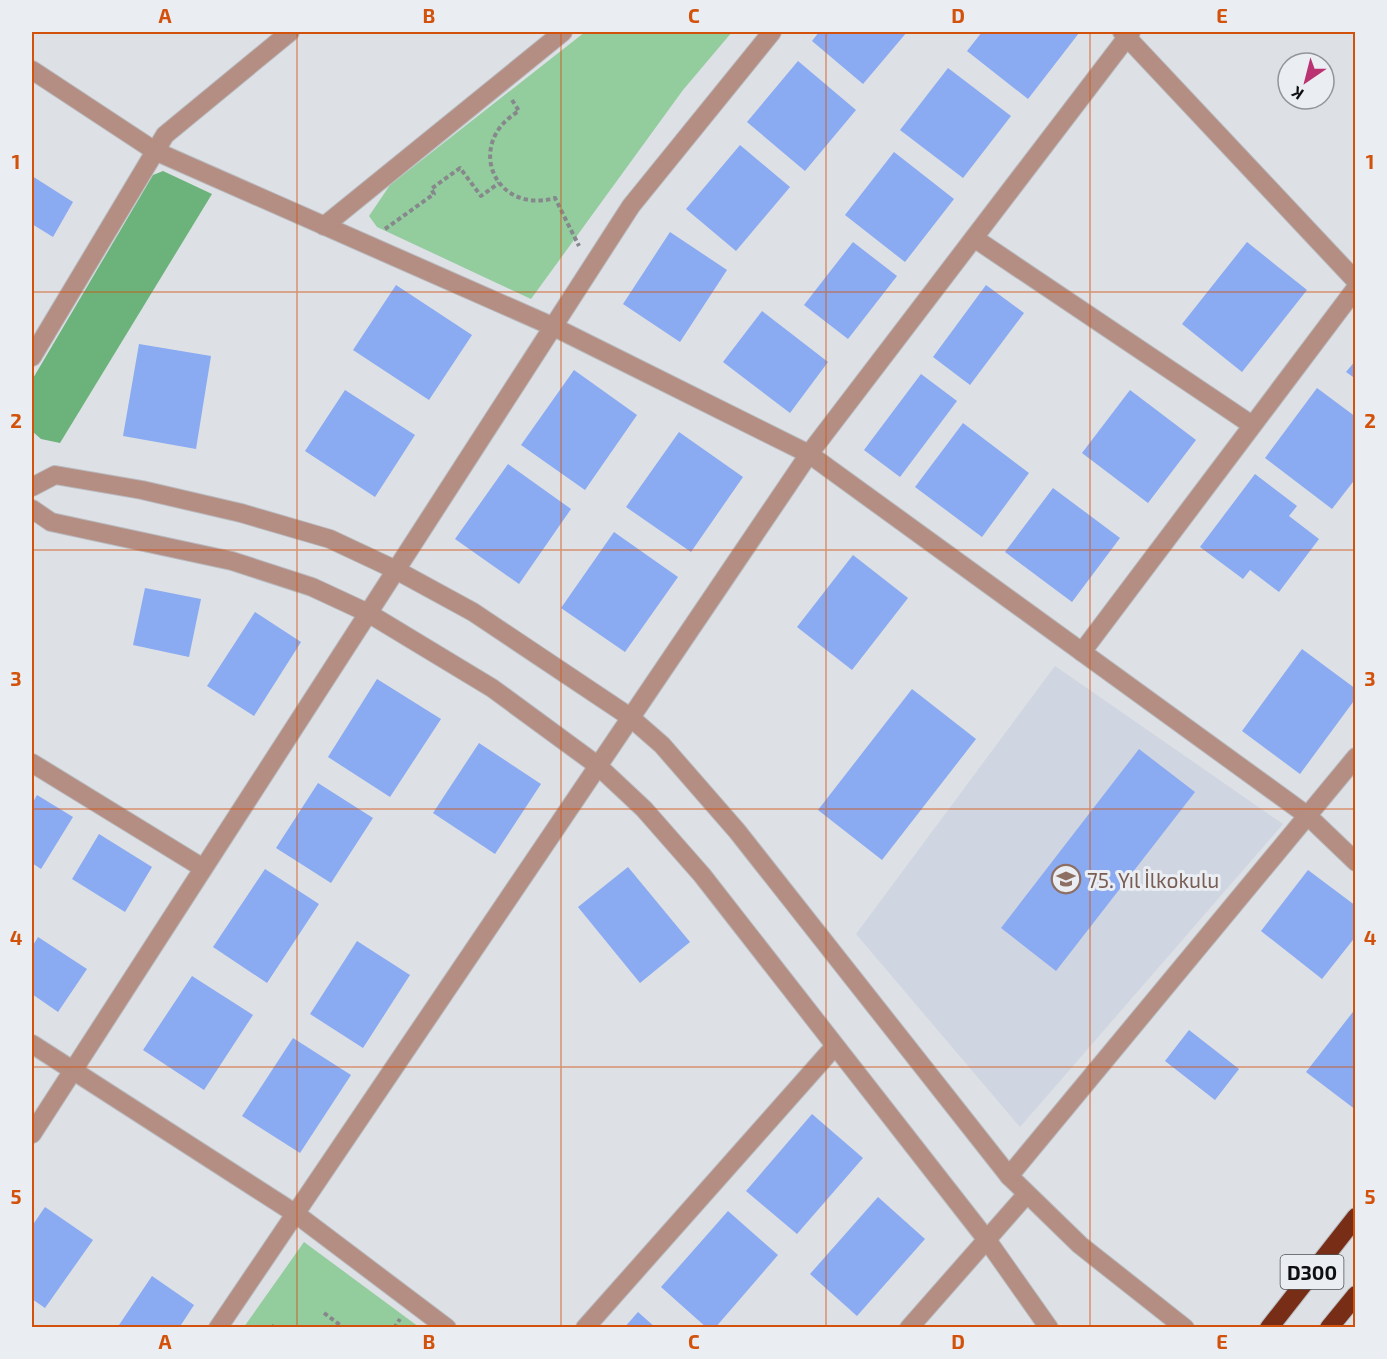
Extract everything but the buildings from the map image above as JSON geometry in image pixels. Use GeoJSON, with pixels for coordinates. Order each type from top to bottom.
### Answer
{"type":"FeatureCollection","features":[{"type":"Feature","properties":{"kind":"highway","name":"D300"},"geometry":{"type":"LineString","coordinates":[[1269,1328],[1356,1216]]}},
{"type":"Feature","properties":{"kind":"highway","name":"D300"},"geometry":{"type":"LineString","coordinates":[[1329,1328],[1356,1295]]}},
{"type":"Feature","properties":{"kind":"street"},"geometry":{"type":"LineString","coordinates":[[32,357],[165,135],[290,32]]}},
{"type":"Feature","properties":{"kind":"street"},"geometry":{"type":"LineString","coordinates":[[324,226],[563,32]]}},
{"type":"Feature","properties":{"kind":"street"},"geometry":{"type":"LineString","coordinates":[[32,1134],[631,206],[772,32]]}},
{"type":"Feature","properties":{"kind":"street"},"geometry":{"type":"LineString","coordinates":[[218,1328],[809,454],[1127,33],[1356,281]]}},
{"type":"Feature","properties":{"kind":"street"},"geometry":{"type":"LineString","coordinates":[[32,70],[155,151],[554,327],[809,454],[1308,816],[1356,862]]}},
{"type":"Feature","properties":{"kind":"street"},"geometry":{"type":"LineString","coordinates":[[974,238],[1252,425]]}},
{"type":"Feature","properties":{"kind":"street"},"geometry":{"type":"LineString","coordinates":[[1082,652],[1356,288]]}},
{"type":"Feature","properties":{"kind":"street"},"geometry":{"type":"LineString","coordinates":[[32,487],[55,475],[142,490],[241,513],[330,539],[396,570],[472,612],[630,717],[662,745],[737,831],[1026,1195],[1080,1245],[1185,1328]]}},
{"type":"Feature","properties":{"kind":"street"},"geometry":{"type":"LineString","coordinates":[[32,509],[51,522],[232,561],[312,587],[368,613],[492,688],[597,765],[644,809],[702,875],[987,1240],[1049,1328]]}},
{"type":"Feature","properties":{"kind":"street"},"geometry":{"type":"LineString","coordinates":[[1009,1176],[1356,757]]}},
{"type":"Feature","properties":{"kind":"street"},"geometry":{"type":"LineString","coordinates":[[32,764],[203,868]]}},
{"type":"Feature","properties":{"kind":"street"},"geometry":{"type":"LineString","coordinates":[[32,1044],[296,1214],[447,1328]]}},
{"type":"Feature","properties":{"kind":"street"},"geometry":{"type":"LineString","coordinates":[[585,1328],[835,1046]]}},
{"type":"Feature","properties":{"kind":"street"},"geometry":{"type":"LineString","coordinates":[[909,1328],[1026,1195]]}},
{"type":"Feature","properties":{"kind":"path"},"geometry":{"type":"LineString","coordinates":[[501,81],[519,111],[500,126],[493,136],[490,160],[499,183],[508,192],[531,201],[555,198],[590,270]]}},
{"type":"Feature","properties":{"kind":"path"},"geometry":{"type":"LineString","coordinates":[[365,244],[434,194],[431,189],[460,168],[481,196],[499,183]]}},
{"type":"Feature","properties":{"kind":"path"},"geometry":{"type":"LineString","coordinates":[[324,1313],[344,1328]]}},
{"type":"Feature","properties":{"kind":"shaded area","name":"75. Yıl İlkokulu"},"geometry":{"type":"Polygon","coordinates":[[[1055,666],[1283,824],[1020,1127],[856,934],[1055,666]]]}},
{"type":"Feature","properties":{"kind":"green space"},"geometry":{"type":"Polygon","coordinates":[[[585,32],[732,32],[683,90],[531,299],[377,227],[369,216],[390,185],[585,32]]]}},
{"type":"Feature","properties":{"kind":"green space"},"geometry":{"type":"Polygon","coordinates":[[[163,171],[212,194],[60,443],[41,439],[32,431],[32,380],[153,175],[163,171]]]}},
{"type":"Feature","properties":{"kind":"green space"},"geometry":{"type":"Polygon","coordinates":[[[304,1242],[419,1327],[244,1327],[304,1242]]]}},
{"type":"Feature","properties":{"kind":"place","name":"75. Yıl İlkokulu"},"geometry":{"type":"Point","coordinates":[1066,879]}}]}
